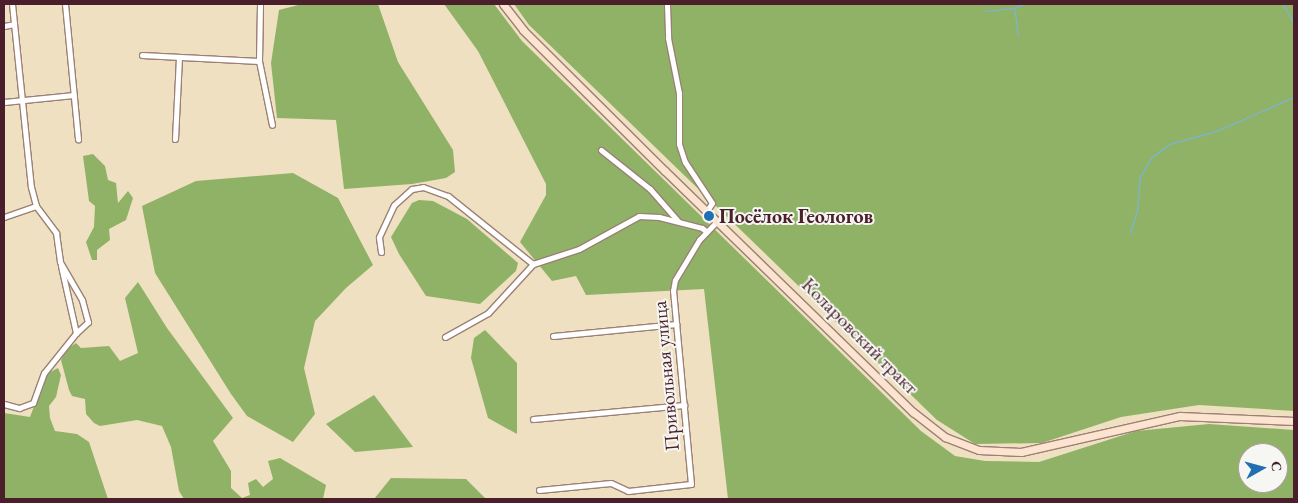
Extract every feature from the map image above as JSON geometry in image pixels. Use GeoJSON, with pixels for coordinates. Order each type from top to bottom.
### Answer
{"type":"FeatureCollection","features":[{"type":"Feature","properties":{"kind":"street"},"geometry":{"type":"LineString","coordinates":[[12,4],[23,100],[25,148],[36,206],[56,233],[60,262],[76,333]]}},
{"type":"Feature","properties":{"kind":"street"},"geometry":{"type":"LineString","coordinates":[[65,4],[78,139]]}},
{"type":"Feature","properties":{"kind":"street"},"geometry":{"type":"LineString","coordinates":[[260,4],[259,61],[272,125]]}},
{"type":"Feature","properties":{"kind":"street","name":"Коларовский тракт"},"geometry":{"type":"LineString","coordinates":[[503,4],[523,30],[708,209],[913,412],[945,437],[960,444],[997,453],[1021,452],[1180,416],[1294,421]]}},
{"type":"Feature","properties":{"kind":"street"},"geometry":{"type":"LineString","coordinates":[[667,4],[668,38],[679,93],[681,154],[712,203],[708,209]]}},
{"type":"Feature","properties":{"kind":"street"},"geometry":{"type":"LineString","coordinates":[[4,26],[14,24]]}},
{"type":"Feature","properties":{"kind":"street"},"geometry":{"type":"LineString","coordinates":[[142,55],[259,61]]}},
{"type":"Feature","properties":{"kind":"street"},"geometry":{"type":"LineString","coordinates":[[175,139],[179,58]]}},
{"type":"Feature","properties":{"kind":"street"},"geometry":{"type":"LineString","coordinates":[[4,102],[74,95]]}},
{"type":"Feature","properties":{"kind":"street"},"geometry":{"type":"LineString","coordinates":[[601,150],[650,189],[678,222]]}},
{"type":"Feature","properties":{"kind":"street"},"geometry":{"type":"LineString","coordinates":[[381,252],[379,237],[394,205],[412,188],[423,187],[448,196],[533,264]]}},
{"type":"Feature","properties":{"kind":"street"},"geometry":{"type":"LineString","coordinates":[[4,217],[36,206]]}},
{"type":"Feature","properties":{"kind":"street"},"geometry":{"type":"LineString","coordinates":[[445,337],[488,314],[533,264],[579,249],[639,216],[678,222],[702,228],[707,232]]}},
{"type":"Feature","properties":{"kind":"street","name":"Привольная улица"},"geometry":{"type":"LineString","coordinates":[[539,490],[611,483],[628,491],[691,484],[676,324],[675,280],[707,232],[718,219]]}},
{"type":"Feature","properties":{"kind":"street"},"geometry":{"type":"LineString","coordinates":[[4,404],[19,408],[33,403],[44,373],[76,333],[88,322],[79,293],[60,262]]}},
{"type":"Feature","properties":{"kind":"street"},"geometry":{"type":"LineString","coordinates":[[553,336],[676,324]]}},
{"type":"Feature","properties":{"kind":"street"},"geometry":{"type":"LineString","coordinates":[[533,419],[684,405]]}},
{"type":"Feature","properties":{"kind":"green space"},"geometry":{"type":"Polygon","coordinates":[[[302,4],[378,4],[398,62],[453,150],[455,172],[446,178],[412,184],[344,189],[336,120],[277,118],[271,63],[279,10],[302,4]]]}},
{"type":"Feature","properties":{"kind":"green space"},"geometry":{"type":"Polygon","coordinates":[[[444,4],[494,4],[522,41],[921,431],[955,456],[985,461],[1039,462],[1136,431],[1209,424],[1294,430],[1294,499],[728,499],[704,289],[586,295],[576,276],[552,281],[520,242],[546,195],[546,184],[478,51],[444,4]]]}},
{"type":"Feature","properties":{"kind":"green space"},"geometry":{"type":"Polygon","coordinates":[[[514,4],[1294,4],[1294,411],[1199,405],[1121,417],[1042,443],[975,444],[937,420],[529,25],[514,4]]]}},
{"type":"Feature","properties":{"kind":"green space"},"geometry":{"type":"Polygon","coordinates":[[[93,154],[105,166],[108,180],[116,183],[118,203],[128,191],[133,198],[126,220],[109,229],[110,240],[97,250],[97,260],[92,260],[86,242],[94,227],[95,206],[89,201],[83,156],[93,154]]]}},
{"type":"Feature","properties":{"kind":"green space"},"geometry":{"type":"Polygon","coordinates":[[[293,173],[338,198],[373,265],[346,288],[315,321],[304,368],[315,414],[293,442],[247,416],[231,394],[155,273],[142,206],[196,181],[293,173]]]}},
{"type":"Feature","properties":{"kind":"green space"},"geometry":{"type":"Polygon","coordinates":[[[419,200],[433,201],[467,219],[518,263],[516,271],[480,304],[426,296],[399,254],[391,237],[412,203],[419,200]]]}},
{"type":"Feature","properties":{"kind":"green space"},"geometry":{"type":"Polygon","coordinates":[[[138,282],[167,328],[233,418],[213,441],[231,471],[231,488],[242,498],[250,495],[248,483],[256,479],[263,487],[273,479],[268,461],[280,458],[326,485],[323,499],[184,499],[179,491],[171,447],[162,426],[137,420],[100,426],[94,423],[86,414],[85,399],[72,396],[61,360],[66,350],[76,343],[81,348],[109,346],[120,361],[138,353],[125,298],[138,282]]]}},
{"type":"Feature","properties":{"kind":"green space"},"geometry":{"type":"Polygon","coordinates":[[[485,330],[517,363],[517,434],[488,418],[471,358],[474,338],[485,330]]]}},
{"type":"Feature","properties":{"kind":"green space"},"geometry":{"type":"Polygon","coordinates":[[[58,368],[61,375],[56,397],[49,406],[50,418],[55,431],[77,434],[89,442],[108,499],[4,499],[4,413],[30,417],[46,374],[58,368]]]}},
{"type":"Feature","properties":{"kind":"green space"},"geometry":{"type":"Polygon","coordinates":[[[374,395],[413,447],[355,452],[326,424],[374,395]]]}},
{"type":"Feature","properties":{"kind":"green space"},"geometry":{"type":"Polygon","coordinates":[[[391,478],[466,479],[486,499],[374,499],[391,478]]]}},
{"type":"Feature","properties":{"kind":"waterway"},"geometry":{"type":"LineString","coordinates":[[1018,35],[1014,8],[1023,4]]}},
{"type":"Feature","properties":{"kind":"waterway"},"geometry":{"type":"LineString","coordinates":[[1283,4],[1294,24]]}},
{"type":"Feature","properties":{"kind":"waterway"},"geometry":{"type":"LineString","coordinates":[[985,11],[1014,8]]}},
{"type":"Feature","properties":{"kind":"waterway"},"geometry":{"type":"LineString","coordinates":[[1130,233],[1137,210],[1140,177],[1151,158],[1169,144],[1216,131],[1294,97]]}},
{"type":"Feature","properties":{"kind":"place","name":"Посёлок Геологов"},"geometry":{"type":"Point","coordinates":[709,216]}}]}
